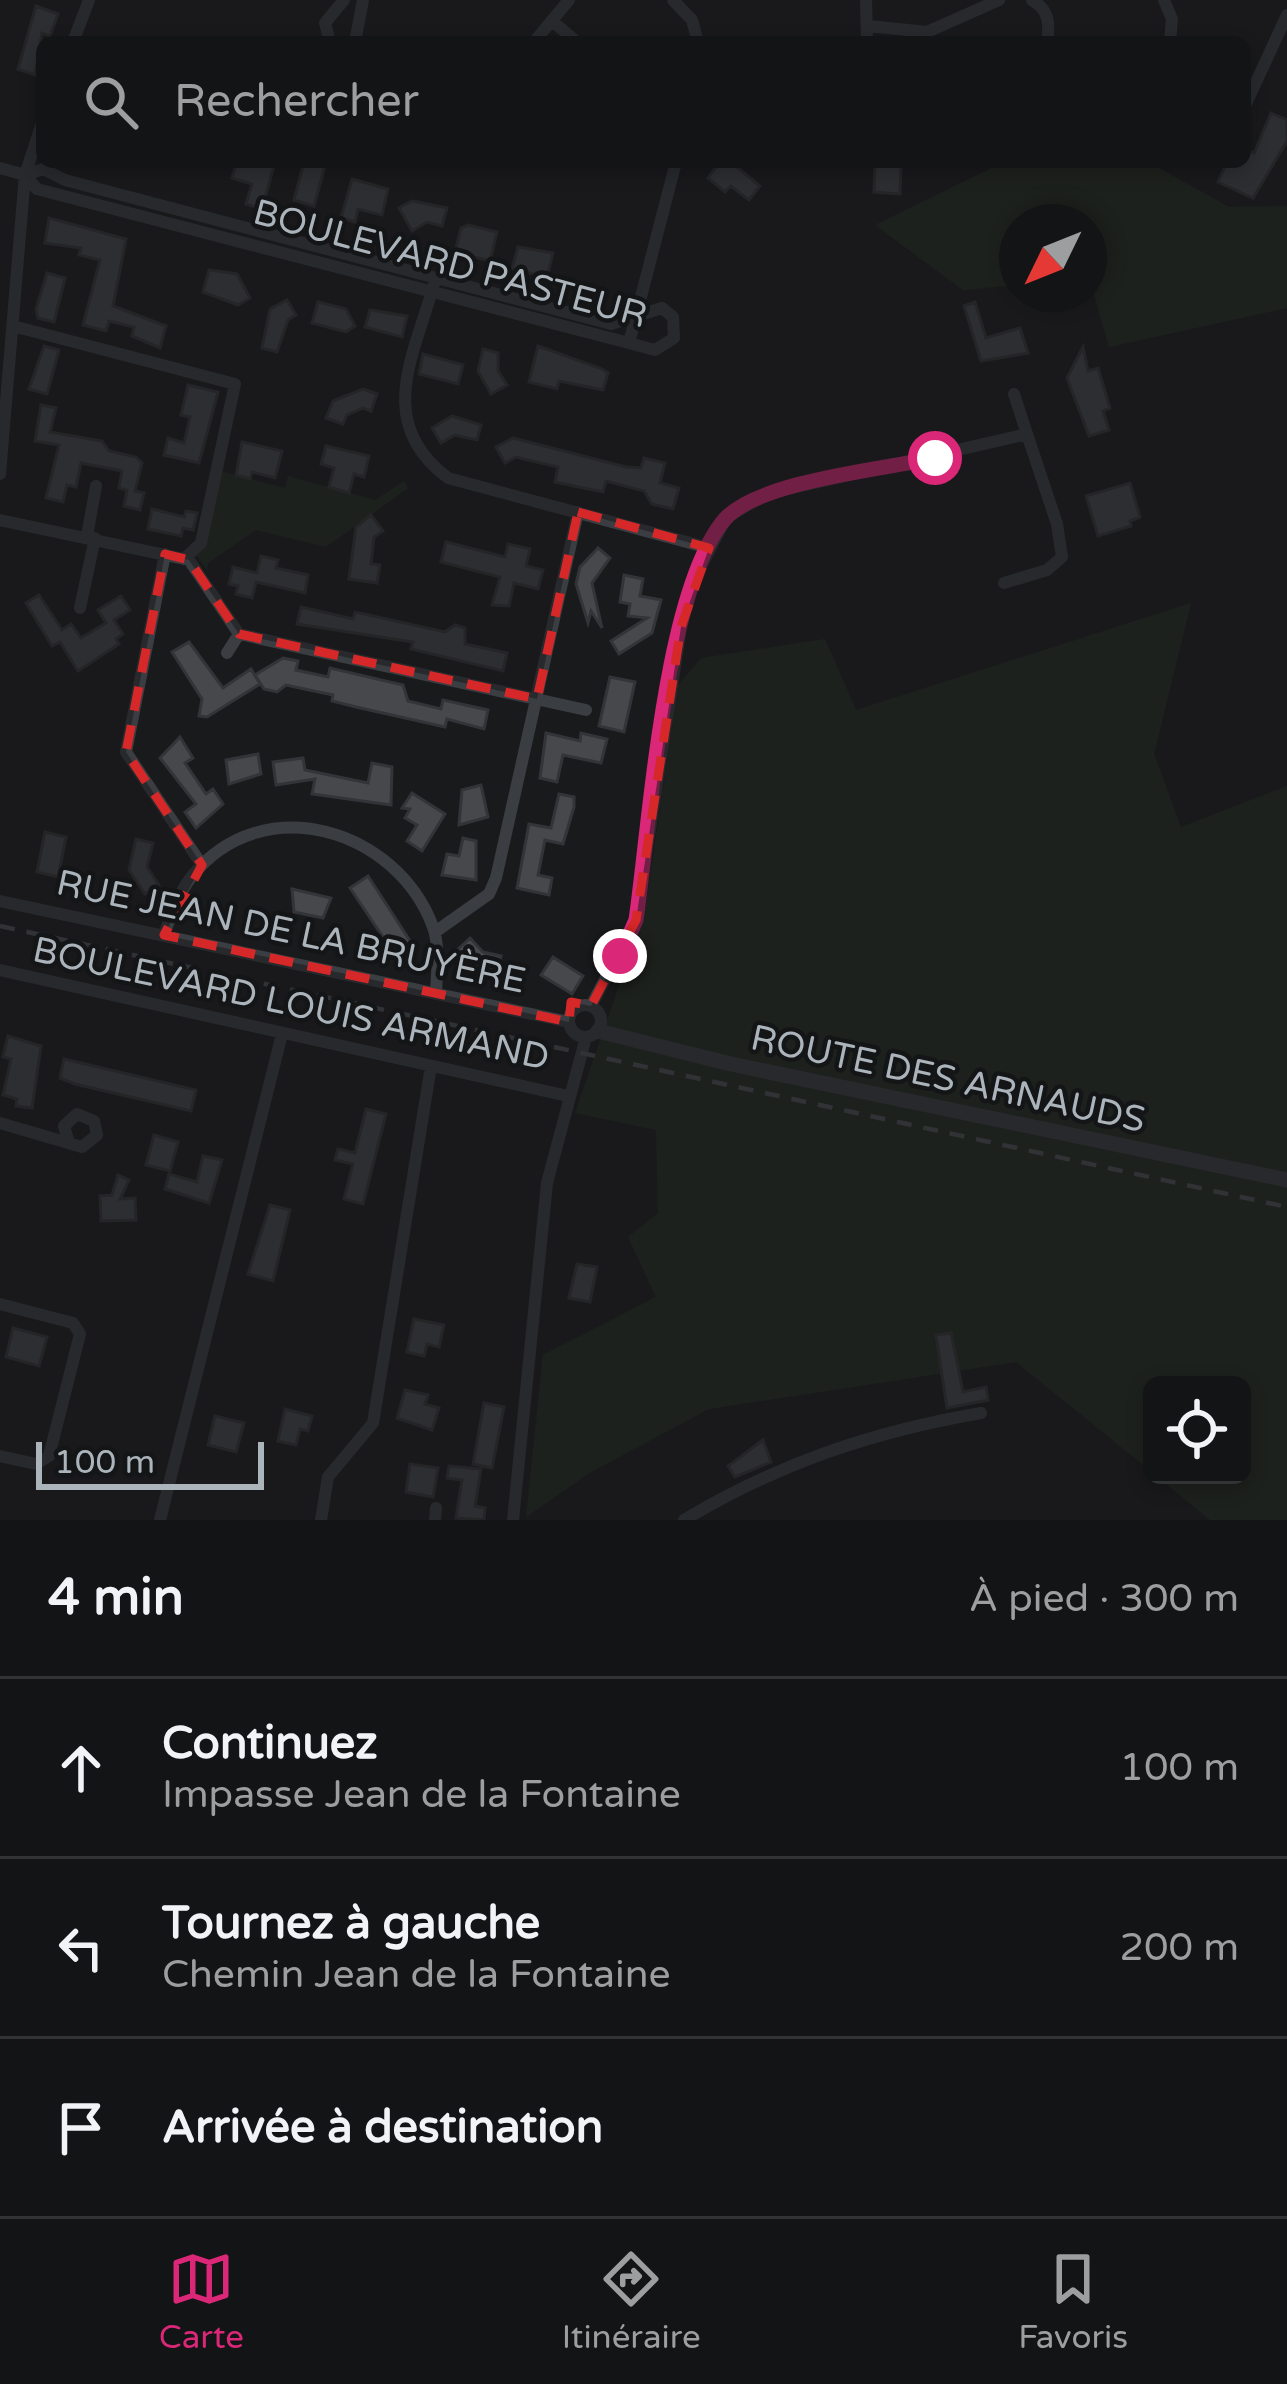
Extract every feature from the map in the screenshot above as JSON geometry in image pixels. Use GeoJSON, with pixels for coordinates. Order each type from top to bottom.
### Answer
{"type":"FeatureCollection","features":[{"type":"Feature","properties":{"kind":"street"},"geometry":{"type":"LineString","coordinates":[[75,36],[89,0]]}},
{"type":"Feature","properties":{"kind":"street"},"geometry":{"type":"LineString","coordinates":[[328,36],[325,23],[344,0]]}},
{"type":"Feature","properties":{"kind":"street"},"geometry":{"type":"LineString","coordinates":[[356,36],[363,0]]}},
{"type":"Feature","properties":{"kind":"street"},"geometry":{"type":"LineString","coordinates":[[539,36],[568,0]]}},
{"type":"Feature","properties":{"kind":"street"},"geometry":{"type":"LineString","coordinates":[[673,0],[692,20],[696,36]]}},
{"type":"Feature","properties":{"kind":"street"},"geometry":{"type":"LineString","coordinates":[[866,0],[867,36]]}},
{"type":"Feature","properties":{"kind":"street"},"geometry":{"type":"LineString","coordinates":[[868,26],[927,32],[999,0]]}},
{"type":"Feature","properties":{"kind":"street"},"geometry":{"type":"LineString","coordinates":[[1164,0],[1172,19],[1171,36]]}},
{"type":"Feature","properties":{"kind":"street"},"geometry":{"type":"LineString","coordinates":[[1042,2],[1050,24],[1048,36]]}},
{"type":"Feature","properties":{"kind":"street"},"geometry":{"type":"LineString","coordinates":[[1251,93],[1287,15]]}},
{"type":"Feature","properties":{"kind":"street"},"geometry":{"type":"LineString","coordinates":[[551,21],[570,36]]}},
{"type":"Feature","properties":{"kind":"street"},"geometry":{"type":"LineString","coordinates":[[0,474],[13,326],[7,301],[25,175],[36,141]]}},
{"type":"Feature","properties":{"kind":"street","name":"BOULEVARD PASTEUR"},"geometry":{"type":"LineString","coordinates":[[0,168],[25,175],[44,191],[611,324],[635,320],[653,309],[668,311],[674,338],[655,350],[434,284]]}},
{"type":"Feature","properties":{"kind":"street"},"geometry":{"type":"LineString","coordinates":[[629,343],[674,168]]}},
{"type":"Feature","properties":{"kind":"street"},"geometry":{"type":"LineString","coordinates":[[434,284],[404,388],[414,445],[448,478],[709,548]]}},
{"type":"Feature","properties":{"kind":"street"},"geometry":{"type":"LineString","coordinates":[[13,326],[235,384],[201,543],[184,559]]}},
{"type":"Feature","properties":{"kind":"street"},"geometry":{"type":"LineString","coordinates":[[1004,583],[1047,570],[1062,557],[1057,524],[1013,394]]}},
{"type":"Feature","properties":{"kind":"street"},"geometry":{"type":"LineString","coordinates":[[591,1006],[636,920],[682,627],[709,548],[726,518],[766,494],[1027,434]]}},
{"type":"Feature","properties":{"kind":"street"},"geometry":{"type":"LineString","coordinates":[[80,608],[96,486]]}},
{"type":"Feature","properties":{"kind":"street"},"geometry":{"type":"LineString","coordinates":[[435,932],[494,887],[578,512]]}},
{"type":"Feature","properties":{"kind":"street"},"geometry":{"type":"LineString","coordinates":[[0,520],[184,559],[238,634],[586,710]]}},
{"type":"Feature","properties":{"kind":"street"},"geometry":{"type":"LineString","coordinates":[[165,554],[126,752],[202,865]]}},
{"type":"Feature","properties":{"kind":"street"},"geometry":{"type":"LineString","coordinates":[[227,653],[238,634]]}},
{"type":"Feature","properties":{"kind":"street"},"geometry":{"type":"LineString","coordinates":[[164,935],[176,903],[202,865],[231,844],[262,833],[325,829],[359,840],[401,872],[435,932],[436,992]]}},
{"type":"Feature","properties":{"kind":"street","name":"RUE JEAN DE LA BRUYÈRE"},"geometry":{"type":"LineString","coordinates":[[0,901],[568,1022]]}},
{"type":"Feature","properties":{"kind":"street","name":"BOULEVARD LOUIS ARMAND"},"geometry":{"type":"LineString","coordinates":[[0,970],[568,1096]]}},
{"type":"Feature","properties":{"kind":"street"},"geometry":{"type":"LineString","coordinates":[[591,1006],[575,1008],[568,1022],[573,1032],[592,1034]]}},
{"type":"Feature","properties":{"kind":"street"},"geometry":{"type":"LineString","coordinates":[[513,1520],[548,1183],[568,1096],[600,1015],[591,1006]]}},
{"type":"Feature","properties":{"kind":"street"},"geometry":{"type":"LineString","coordinates":[[160,1520],[282,1034]]}},
{"type":"Feature","properties":{"kind":"street","name":"ROUTE DES ARNAUDS"},"geometry":{"type":"LineString","coordinates":[[592,1034],[1287,1180]]}},
{"type":"Feature","properties":{"kind":"street"},"geometry":{"type":"LineString","coordinates":[[321,1520],[328,1477],[373,1423],[431,1066]]}},
{"type":"Feature","properties":{"kind":"street"},"geometry":{"type":"LineString","coordinates":[[0,1123],[69,1143]]}},
{"type":"Feature","properties":{"kind":"street"},"geometry":{"type":"LineString","coordinates":[[0,1304],[73,1323],[80,1334],[49,1456],[36,1464],[0,1456]]}},
{"type":"Feature","properties":{"kind":"street"},"geometry":{"type":"LineString","coordinates":[[684,1520],[748,1483],[883,1430],[981,1413]]}},
{"type":"Feature","properties":{"kind":"highlighted area"},"geometry":{"type":"Polygon","coordinates":[[[578,512],[709,548],[681,627],[636,920],[591,1006],[571,1002],[569,1022],[164,935],[202,865],[126,752],[165,554],[189,560],[239,634],[537,699],[578,512]]]}},
{"type":"Feature","properties":{"kind":"shaded area"},"geometry":{"type":"Polygon","coordinates":[[[992,168],[1159,168],[1229,207],[1287,206],[1287,308],[1109,347],[1099,312],[1107,312],[1107,204],[999,204],[999,287],[963,290],[875,225],[992,168]]]}},
{"type":"Feature","properties":{"kind":"shaded area"},"geometry":{"type":"Polygon","coordinates":[[[220,471],[285,488],[288,476],[375,500],[404,481],[408,488],[326,547],[256,530],[208,563],[207,570],[195,554],[220,471]]]}},
{"type":"Feature","properties":{"kind":"shaded area"},"geometry":{"type":"Polygon","coordinates":[[[1191,603],[1154,754],[1181,827],[1287,786],[1287,1520],[1210,1520],[1166,1484],[1251,1484],[1251,1376],[1143,1376],[1143,1465],[1016,1362],[709,1409],[591,1472],[526,1517],[543,1355],[656,1297],[628,1237],[658,1213],[656,1130],[575,1113],[645,911],[678,685],[701,658],[825,639],[856,710],[1191,603]]]}},
{"type":"Feature","properties":{"kind":"building"},"geometry":{"type":"Polygon","coordinates":[[[36,6],[58,14],[50,36],[36,36],[35,75],[18,69],[36,6]]]}},
{"type":"Feature","properties":{"kind":"building"},"geometry":{"type":"Polygon","coordinates":[[[1271,113],[1287,120],[1287,141],[1253,198],[1218,182],[1224,168],[1251,168],[1271,113]]]}},
{"type":"Feature","properties":{"kind":"building"},"geometry":{"type":"Polygon","coordinates":[[[235,168],[273,168],[262,209],[246,204],[252,184],[232,178],[235,168]]]}},
{"type":"Feature","properties":{"kind":"building"},"geometry":{"type":"Polygon","coordinates":[[[302,168],[324,168],[314,206],[294,200],[302,168]]]}},
{"type":"Feature","properties":{"kind":"building"},"geometry":{"type":"Polygon","coordinates":[[[716,168],[738,168],[760,186],[749,200],[731,186],[725,192],[708,178],[716,168]]]}},
{"type":"Feature","properties":{"kind":"building"},"geometry":{"type":"Polygon","coordinates":[[[875,168],[901,168],[900,194],[874,192],[875,168]]]}},
{"type":"Feature","properties":{"kind":"building"},"geometry":{"type":"Polygon","coordinates":[[[352,179],[388,189],[382,215],[358,209],[355,222],[341,218],[352,179]]]}},
{"type":"Feature","properties":{"kind":"building"},"geometry":{"type":"Polygon","coordinates":[[[412,201],[447,208],[442,226],[427,222],[412,231],[399,208],[412,201]]]}},
{"type":"Feature","properties":{"kind":"building"},"geometry":{"type":"Polygon","coordinates":[[[49,218],[126,239],[113,306],[166,326],[160,348],[132,336],[134,327],[109,321],[106,331],[83,325],[100,260],[79,255],[81,248],[45,243],[49,218]]]}},
{"type":"Feature","properties":{"kind":"building"},"geometry":{"type":"Polygon","coordinates":[[[468,225],[497,232],[490,261],[455,252],[461,228],[468,225]]]}},
{"type":"Feature","properties":{"kind":"building"},"geometry":{"type":"Polygon","coordinates":[[[518,247],[553,253],[547,277],[512,269],[518,247]]]}},
{"type":"Feature","properties":{"kind":"building"},"geometry":{"type":"Polygon","coordinates":[[[209,270],[237,274],[250,298],[238,305],[203,292],[209,270]]]}},
{"type":"Feature","properties":{"kind":"building"},"geometry":{"type":"Polygon","coordinates":[[[47,273],[65,278],[54,322],[38,318],[36,309],[47,273]]]}},
{"type":"Feature","properties":{"kind":"building"},"geometry":{"type":"Polygon","coordinates":[[[287,300],[296,315],[288,320],[277,352],[262,348],[270,309],[287,300]]]}},
{"type":"Feature","properties":{"kind":"building"},"geometry":{"type":"Polygon","coordinates":[[[318,302],[346,309],[355,326],[346,332],[312,323],[318,302]]]}},
{"type":"Feature","properties":{"kind":"building"},"geometry":{"type":"Polygon","coordinates":[[[975,302],[986,338],[1020,328],[1028,353],[981,361],[964,306],[975,302]]]}},
{"type":"Feature","properties":{"kind":"building"},"geometry":{"type":"Polygon","coordinates":[[[370,310],[407,316],[402,337],[365,327],[370,310]]]}},
{"type":"Feature","properties":{"kind":"building"},"geometry":{"type":"Polygon","coordinates":[[[44,346],[59,350],[47,394],[29,389],[44,346]]]}},
{"type":"Feature","properties":{"kind":"building"},"geometry":{"type":"Polygon","coordinates":[[[538,346],[608,373],[603,390],[559,381],[557,389],[529,382],[538,346]]]}},
{"type":"Feature","properties":{"kind":"building"},"geometry":{"type":"Polygon","coordinates":[[[1083,347],[1088,371],[1098,368],[1110,408],[1103,411],[1109,430],[1089,436],[1067,378],[1083,347]]]}},
{"type":"Feature","properties":{"kind":"building"},"geometry":{"type":"Polygon","coordinates":[[[483,349],[498,353],[498,371],[507,385],[491,394],[478,371],[483,349]]]}},
{"type":"Feature","properties":{"kind":"building"},"geometry":{"type":"Polygon","coordinates":[[[423,354],[463,365],[458,384],[419,374],[423,354]]]}},
{"type":"Feature","properties":{"kind":"building"},"geometry":{"type":"Polygon","coordinates":[[[188,385],[218,392],[199,463],[164,455],[168,438],[184,443],[190,417],[181,415],[188,385]]]}},
{"type":"Feature","properties":{"kind":"building"},"geometry":{"type":"Polygon","coordinates":[[[363,389],[377,394],[371,411],[363,408],[347,415],[343,424],[326,418],[333,401],[363,389]]]}},
{"type":"Feature","properties":{"kind":"building"},"geometry":{"type":"Polygon","coordinates":[[[41,405],[56,408],[50,432],[102,441],[109,451],[142,463],[135,491],[144,493],[140,510],[124,506],[127,490],[119,488],[122,471],[81,463],[76,487],[67,485],[63,502],[46,498],[59,445],[35,441],[41,405]]]}},
{"type":"Feature","properties":{"kind":"building"},"geometry":{"type":"Polygon","coordinates":[[[452,416],[481,425],[477,440],[455,435],[441,443],[432,428],[452,416]]]}},
{"type":"Feature","properties":{"kind":"building"},"geometry":{"type":"Polygon","coordinates":[[[513,438],[626,467],[641,468],[644,458],[665,463],[660,483],[679,488],[673,509],[652,504],[644,491],[606,481],[603,492],[555,482],[558,467],[516,457],[505,463],[496,447],[513,438]]]}},
{"type":"Feature","properties":{"kind":"building"},"geometry":{"type":"Polygon","coordinates":[[[242,442],[282,451],[275,478],[252,472],[250,479],[236,475],[242,442]]]}},
{"type":"Feature","properties":{"kind":"building"},"geometry":{"type":"Polygon","coordinates":[[[326,446],[369,456],[364,477],[354,474],[349,493],[329,487],[334,468],[321,464],[326,446]]]}},
{"type":"Feature","properties":{"kind":"building"},"geometry":{"type":"Polygon","coordinates":[[[1130,483],[1140,517],[1130,521],[1131,526],[1098,536],[1086,496],[1130,483]]]}},
{"type":"Feature","properties":{"kind":"building"},"geometry":{"type":"Polygon","coordinates":[[[152,509],[184,517],[186,511],[197,513],[193,530],[183,528],[181,536],[148,529],[152,509]]]}},
{"type":"Feature","properties":{"kind":"building"},"geometry":{"type":"Polygon","coordinates":[[[371,515],[383,531],[374,537],[371,564],[380,565],[377,583],[349,579],[356,527],[371,515]]]}},
{"type":"Feature","properties":{"kind":"building"},"geometry":{"type":"Polygon","coordinates":[[[446,542],[505,557],[508,544],[530,549],[526,566],[543,570],[538,589],[514,583],[509,606],[492,605],[500,577],[441,562],[446,542]]]}},
{"type":"Feature","properties":{"kind":"building"},"geometry":{"type":"Polygon","coordinates":[[[598,548],[610,558],[592,583],[602,628],[591,611],[588,623],[576,584],[580,567],[598,548]]]}},
{"type":"Feature","properties":{"kind":"building"},"geometry":{"type":"Polygon","coordinates":[[[261,556],[278,560],[276,568],[308,575],[305,593],[256,582],[252,598],[236,594],[238,586],[229,584],[233,567],[257,573],[261,556]]]}},
{"type":"Feature","properties":{"kind":"building"},"geometry":{"type":"Polygon","coordinates":[[[624,575],[643,579],[640,596],[661,600],[652,633],[619,654],[611,641],[647,618],[628,616],[630,604],[620,602],[624,575]]]}},
{"type":"Feature","properties":{"kind":"building"},"geometry":{"type":"Polygon","coordinates":[[[39,595],[62,630],[71,624],[81,638],[106,623],[98,610],[121,596],[130,610],[114,620],[123,634],[116,639],[119,644],[78,671],[60,642],[52,646],[26,603],[39,595]]]}},
{"type":"Feature","properties":{"kind":"building"},"geometry":{"type":"Polygon","coordinates":[[[301,607],[353,619],[355,612],[445,632],[455,625],[465,628],[465,644],[507,653],[503,671],[411,649],[413,642],[297,624],[301,607]]]}},
{"type":"Feature","properties":{"kind":"building"},"geometry":{"type":"Polygon","coordinates":[[[189,642],[223,688],[251,669],[260,684],[207,717],[199,716],[202,699],[172,652],[189,642]]]}},
{"type":"Feature","properties":{"kind":"building"},"geometry":{"type":"Polygon","coordinates":[[[283,658],[298,661],[296,670],[328,677],[330,668],[403,685],[408,701],[441,709],[443,700],[488,710],[484,729],[447,719],[445,727],[332,701],[333,695],[286,685],[277,692],[264,689],[255,675],[283,658]]]}},
{"type":"Feature","properties":{"kind":"building"},"geometry":{"type":"Polygon","coordinates":[[[610,677],[635,682],[624,732],[599,726],[610,677]]]}},
{"type":"Feature","properties":{"kind":"building"},"geometry":{"type":"Polygon","coordinates":[[[546,733],[580,741],[581,733],[607,739],[601,763],[563,755],[557,782],[540,778],[546,733]]]}},
{"type":"Feature","properties":{"kind":"building"},"geometry":{"type":"Polygon","coordinates":[[[180,737],[193,758],[185,763],[206,794],[213,789],[223,804],[196,828],[185,812],[196,804],[160,758],[180,737]]]}},
{"type":"Feature","properties":{"kind":"building"},"geometry":{"type":"Polygon","coordinates":[[[258,754],[261,774],[229,784],[226,760],[258,754]]]}},
{"type":"Feature","properties":{"kind":"building"},"geometry":{"type":"Polygon","coordinates":[[[303,758],[305,770],[368,783],[372,763],[392,767],[391,805],[312,794],[315,779],[276,785],[273,762],[303,758]]]}},
{"type":"Feature","properties":{"kind":"building"},"geometry":{"type":"Polygon","coordinates":[[[481,785],[488,817],[459,825],[462,790],[481,785]]]}},
{"type":"Feature","properties":{"kind":"building"},"geometry":{"type":"Polygon","coordinates":[[[412,793],[445,814],[422,851],[407,841],[417,825],[405,818],[410,809],[402,808],[412,793]]]}},
{"type":"Feature","properties":{"kind":"building"},"geometry":{"type":"Polygon","coordinates":[[[559,794],[574,797],[574,807],[563,844],[545,840],[538,875],[552,878],[549,895],[517,888],[529,824],[551,828],[559,794]]]}},
{"type":"Feature","properties":{"kind":"building"},"geometry":{"type":"Polygon","coordinates":[[[45,832],[66,837],[58,877],[37,872],[45,832]]]}},
{"type":"Feature","properties":{"kind":"building"},"geometry":{"type":"Polygon","coordinates":[[[463,838],[476,841],[476,880],[442,875],[447,854],[459,856],[463,838]]]}},
{"type":"Feature","properties":{"kind":"building"},"geometry":{"type":"Polygon","coordinates":[[[136,839],[153,843],[147,867],[159,885],[145,894],[129,870],[136,839]]]}},
{"type":"Feature","properties":{"kind":"building"},"geometry":{"type":"Polygon","coordinates":[[[368,876],[414,947],[397,958],[350,888],[368,876]]]}},
{"type":"Feature","properties":{"kind":"building"},"geometry":{"type":"Polygon","coordinates":[[[292,889],[331,898],[323,918],[294,912],[292,889]]]}},
{"type":"Feature","properties":{"kind":"building"},"geometry":{"type":"Polygon","coordinates":[[[470,938],[483,952],[501,956],[497,976],[472,971],[455,952],[470,938]]]}},
{"type":"Feature","properties":{"kind":"building"},"geometry":{"type":"Polygon","coordinates":[[[553,957],[583,976],[572,994],[541,975],[553,957]]]}},
{"type":"Feature","properties":{"kind":"building"},"geometry":{"type":"Polygon","coordinates":[[[8,1036],[41,1046],[32,1108],[16,1106],[17,1099],[3,1095],[11,1059],[3,1057],[8,1036]]]}},
{"type":"Feature","properties":{"kind":"building"},"geometry":{"type":"Polygon","coordinates":[[[64,1059],[196,1090],[191,1111],[60,1078],[64,1059]]]}},
{"type":"Feature","properties":{"kind":"building"},"geometry":{"type":"Polygon","coordinates":[[[366,1109],[386,1114],[363,1204],[344,1199],[353,1164],[335,1160],[338,1149],[355,1153],[366,1109]]]}},
{"type":"Feature","properties":{"kind":"building"},"geometry":{"type":"Polygon","coordinates":[[[154,1135],[178,1142],[170,1171],[146,1165],[154,1135]]]}},
{"type":"Feature","properties":{"kind":"building"},"geometry":{"type":"Polygon","coordinates":[[[203,1156],[222,1160],[209,1203],[165,1189],[169,1174],[197,1182],[203,1156]]]}},
{"type":"Feature","properties":{"kind":"building"},"geometry":{"type":"Polygon","coordinates":[[[118,1175],[129,1180],[120,1199],[135,1198],[136,1220],[101,1221],[100,1196],[112,1195],[118,1175]]]}},
{"type":"Feature","properties":{"kind":"building"},"geometry":{"type":"Polygon","coordinates":[[[270,1205],[290,1210],[273,1281],[248,1274],[270,1205]]]}},
{"type":"Feature","properties":{"kind":"building"},"geometry":{"type":"Polygon","coordinates":[[[577,1264],[597,1267],[590,1302],[569,1298],[577,1264]]]}},
{"type":"Feature","properties":{"kind":"building"},"geometry":{"type":"Polygon","coordinates":[[[414,1319],[444,1325],[439,1347],[427,1344],[424,1356],[407,1352],[414,1319]]]}},
{"type":"Feature","properties":{"kind":"building"},"geometry":{"type":"Polygon","coordinates":[[[13,1328],[47,1337],[39,1366],[6,1357],[13,1328]]]}},
{"type":"Feature","properties":{"kind":"building"},"geometry":{"type":"Polygon","coordinates":[[[951,1333],[963,1392],[986,1387],[988,1400],[947,1408],[936,1335],[951,1333]]]}},
{"type":"Feature","properties":{"kind":"building"},"geometry":{"type":"Polygon","coordinates":[[[405,1390],[428,1395],[425,1404],[439,1408],[432,1430],[397,1418],[405,1390]]]}},
{"type":"Feature","properties":{"kind":"building"},"geometry":{"type":"Polygon","coordinates":[[[484,1403],[504,1407],[492,1468],[473,1464],[484,1403]]]}},
{"type":"Feature","properties":{"kind":"building"},"geometry":{"type":"Polygon","coordinates":[[[285,1409],[312,1416],[308,1431],[300,1429],[296,1445],[278,1441],[285,1409]]]}},
{"type":"Feature","properties":{"kind":"building"},"geometry":{"type":"Polygon","coordinates":[[[215,1416],[244,1423],[236,1452],[208,1445],[215,1416]]]}},
{"type":"Feature","properties":{"kind":"building"},"geometry":{"type":"Polygon","coordinates":[[[763,1440],[771,1462],[735,1477],[728,1466],[763,1440]]]}},
{"type":"Feature","properties":{"kind":"building"},"geometry":{"type":"Polygon","coordinates":[[[410,1464],[438,1468],[433,1497],[406,1492],[410,1464]]]}},
{"type":"Feature","properties":{"kind":"building"},"geometry":{"type":"Polygon","coordinates":[[[449,1466],[481,1469],[475,1506],[485,1508],[484,1520],[456,1518],[462,1480],[447,1478],[449,1466]]]}},
{"type":"Feature","properties":{"kind":"railway"},"geometry":{"type":"LineString","coordinates":[[0,926],[1287,1207]]}},
{"type":"Feature","properties":{"kind":"route"},"geometry":{"type":"LineString","coordinates":[[620,956],[636,920],[682,627],[695,578],[726,518],[766,494],[935,458]]}}]}
